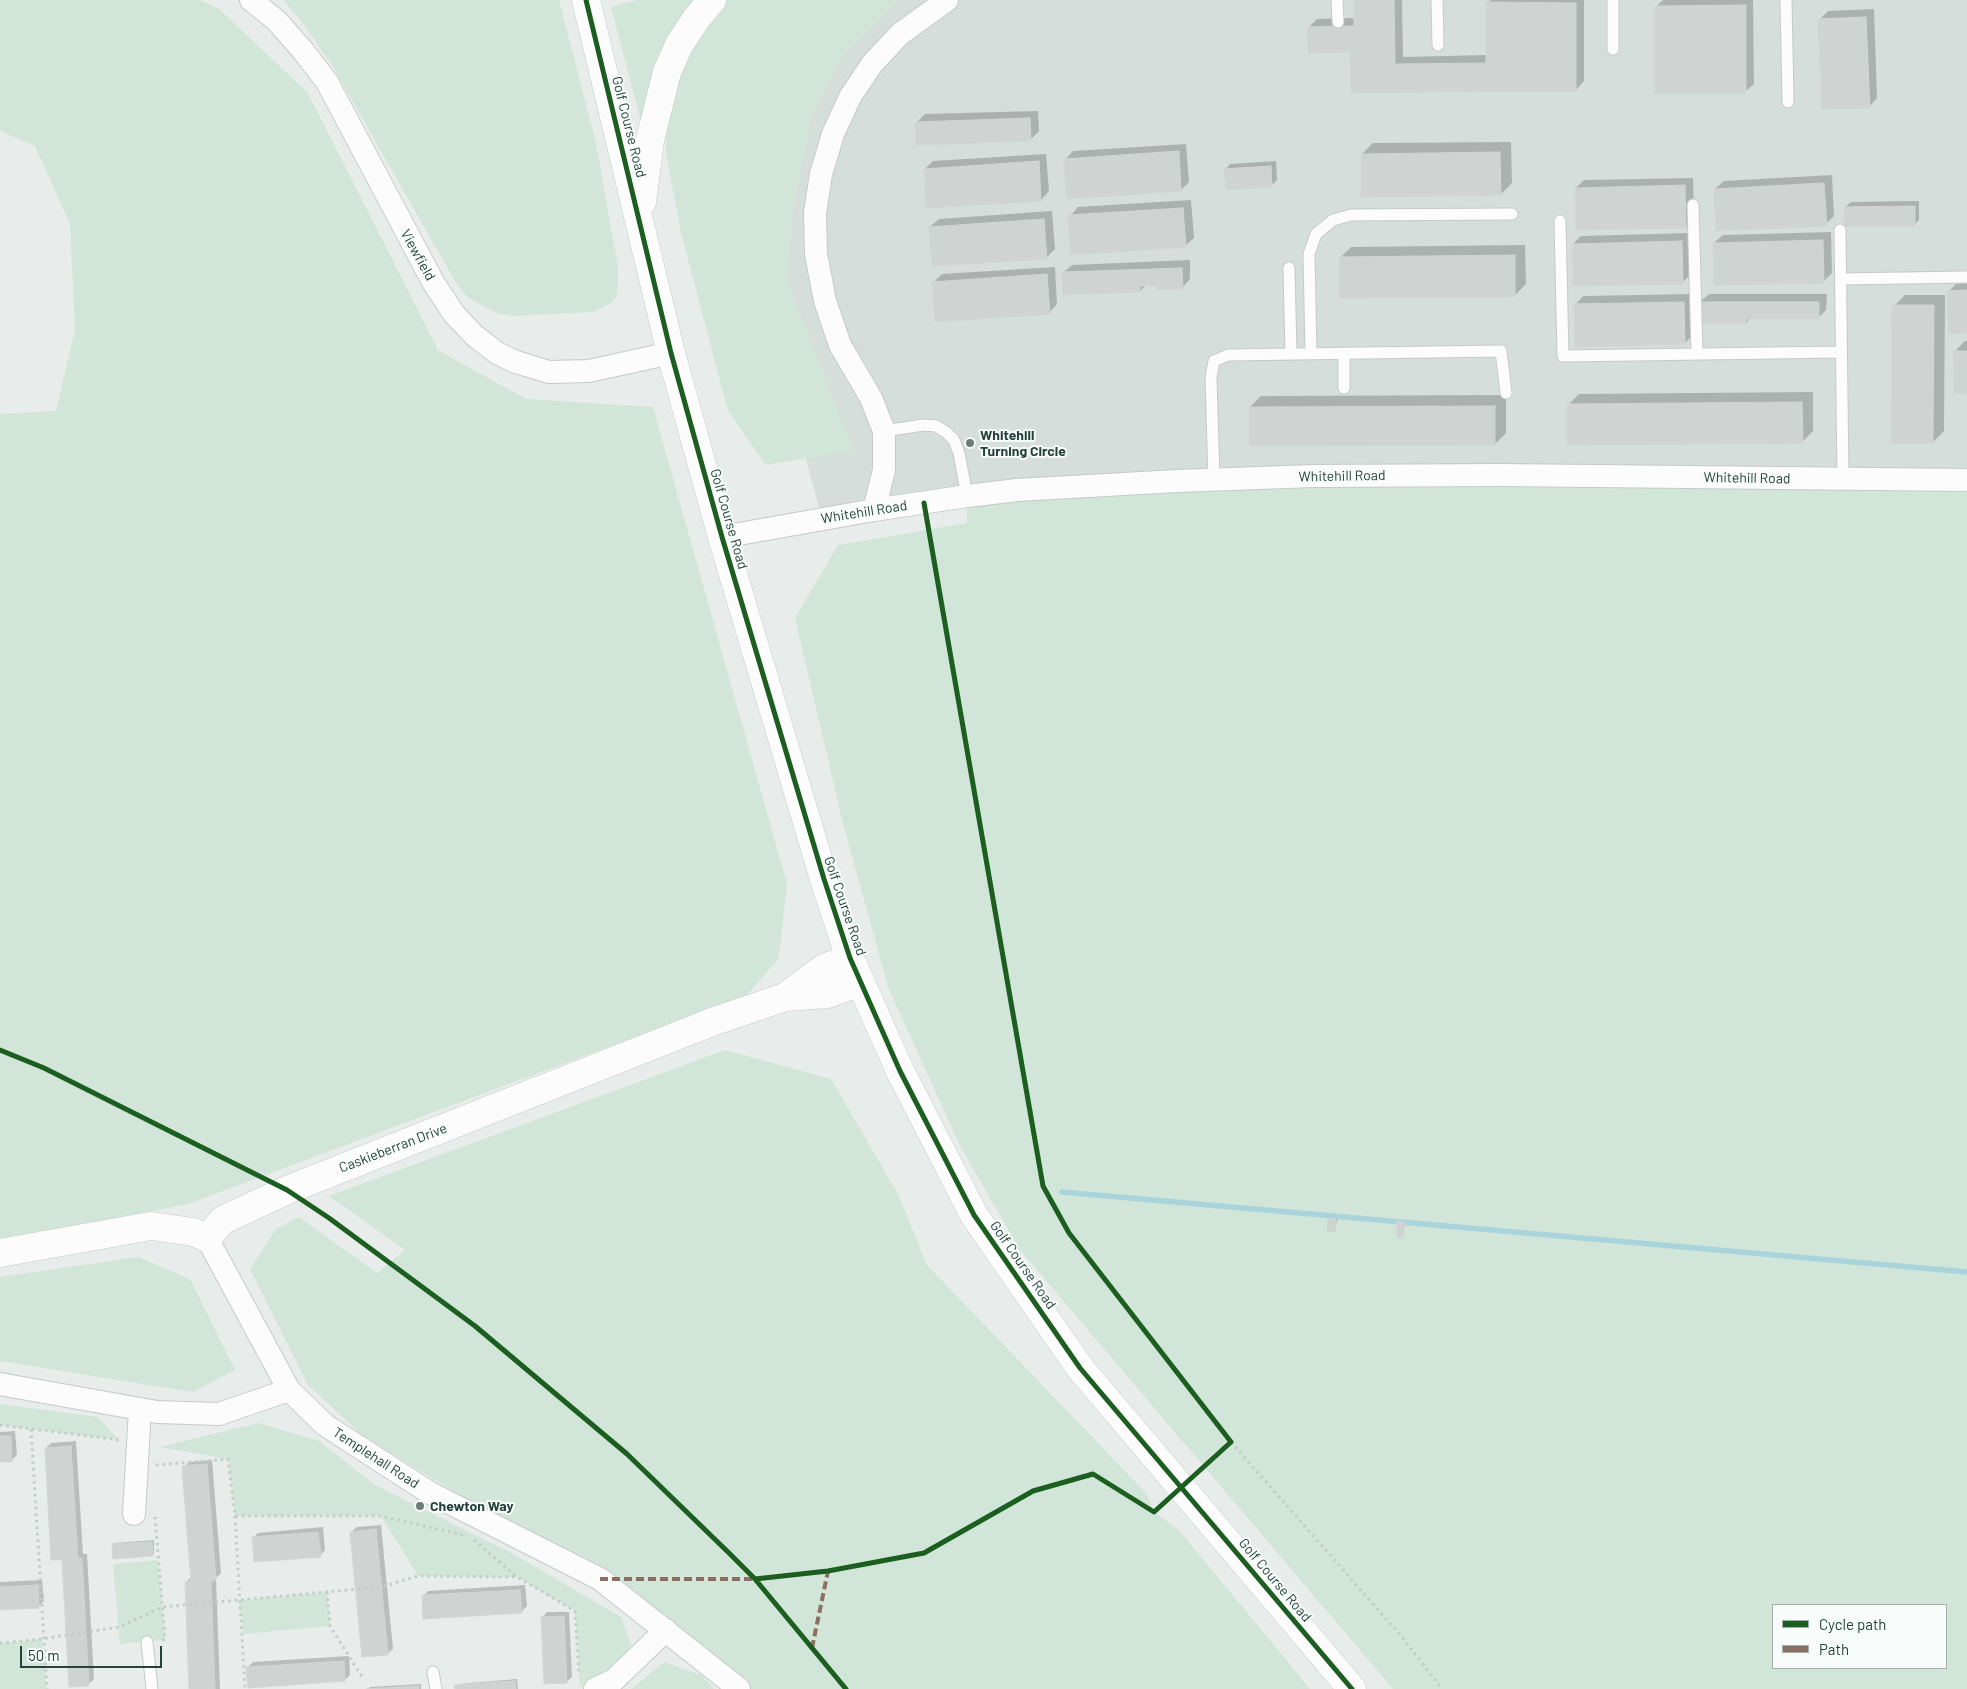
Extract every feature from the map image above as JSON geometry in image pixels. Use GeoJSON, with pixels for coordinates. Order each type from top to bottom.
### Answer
{"type":"FeatureCollection","features":[{"type":"Feature","properties":{"kind":"street","name":"Viewfield"},"geometry":{"type":"LineString","coordinates":[[251,0],[282,28],[327,82],[433,282],[454,314],[475,336],[497,353],[516,362],[549,372],[589,371],[671,353]]}},
{"type":"Feature","properties":{"kind":"street"},"geometry":{"type":"LineString","coordinates":[[640,217],[650,140],[667,72],[692,25],[712,0]]}},
{"type":"Feature","properties":{"kind":"street"},"geometry":{"type":"LineString","coordinates":[[874,510],[884,470],[884,431],[871,398],[840,346],[826,301],[816,254],[816,206],[821,174],[833,134],[850,96],[872,64],[900,34],[947,0]]}},
{"type":"Feature","properties":{"kind":"street","name":"Golf Course Road"},"geometry":{"type":"LineString","coordinates":[[590,1],[671,353],[722,538],[824,879],[855,970],[900,1071],[974,1215],[1080,1368],[1352,1689]]}},
{"type":"Feature","properties":{"kind":"street","name":"Whitehill Road"},"geometry":{"type":"LineString","coordinates":[[722,538],[874,510],[1017,490],[1214,479],[1313,476],[1510,475],[1967,480]]}},
{"type":"Feature","properties":{"kind":"street","name":"Caskieberran Drive"},"geometry":{"type":"LineString","coordinates":[[207,1238],[223,1220],[287,1190],[712,1022],[785,997],[824,968],[855,970]]}},
{"type":"Feature","properties":{"kind":"street"},"geometry":{"type":"LineString","coordinates":[[0,1254],[151,1226],[193,1232],[207,1238]]}},
{"type":"Feature","properties":{"kind":"street","name":"Templehall Road"},"geometry":{"type":"LineString","coordinates":[[207,1238],[289,1390],[325,1425],[430,1493],[600,1579],[739,1689]]}},
{"type":"Feature","properties":{"kind":"street"},"geometry":{"type":"LineString","coordinates":[[0,1384],[157,1412],[219,1414],[289,1390]]}},
{"type":"Feature","properties":{"kind":"street"},"geometry":{"type":"LineString","coordinates":[[140,1409],[137,1467],[145,1513]]}},
{"type":"Feature","properties":{"kind":"street"},"geometry":{"type":"LineString","coordinates":[[587,1683],[614,1680],[666,1630]]}},
{"type":"Feature","properties":{"kind":"lane"},"geometry":{"type":"LineString","coordinates":[[1337,0],[1338,22]]}},
{"type":"Feature","properties":{"kind":"lane"},"geometry":{"type":"LineString","coordinates":[[1437,0],[1438,45]]}},
{"type":"Feature","properties":{"kind":"lane"},"geometry":{"type":"LineString","coordinates":[[1613,0],[1613,49]]}},
{"type":"Feature","properties":{"kind":"lane"},"geometry":{"type":"LineString","coordinates":[[1786,0],[1788,102]]}},
{"type":"Feature","properties":{"kind":"lane"},"geometry":{"type":"LineString","coordinates":[[1693,205],[1697,354]]}},
{"type":"Feature","properties":{"kind":"lane"},"geometry":{"type":"LineString","coordinates":[[1311,354],[1309,254],[1316,234],[1333,220],[1351,215],[1512,214]]}},
{"type":"Feature","properties":{"kind":"lane"},"geometry":{"type":"LineString","coordinates":[[1560,221],[1563,356],[1841,352]]}},
{"type":"Feature","properties":{"kind":"lane"},"geometry":{"type":"LineString","coordinates":[[1840,230],[1843,479]]}},
{"type":"Feature","properties":{"kind":"lane"},"geometry":{"type":"LineString","coordinates":[[1289,268],[1291,354]]}},
{"type":"Feature","properties":{"kind":"lane"},"geometry":{"type":"LineString","coordinates":[[1841,279],[1967,277]]}},
{"type":"Feature","properties":{"kind":"lane"},"geometry":{"type":"LineString","coordinates":[[1214,479],[1211,378],[1214,362],[1228,355],[1501,351],[1506,393]]}},
{"type":"Feature","properties":{"kind":"lane"},"geometry":{"type":"LineString","coordinates":[[1344,353],[1344,388]]}},
{"type":"Feature","properties":{"kind":"lane"},"geometry":{"type":"LineString","coordinates":[[884,431],[923,425],[936,426],[946,432],[954,440],[959,453],[967,496]]}},
{"type":"Feature","properties":{"kind":"lane"},"geometry":{"type":"LineString","coordinates":[[147,1642],[152,1689]]}},
{"type":"Feature","properties":{"kind":"lane"},"geometry":{"type":"LineString","coordinates":[[433,1672],[436,1689]]}},
{"type":"Feature","properties":{"kind":"path"},"geometry":{"type":"LineString","coordinates":[[0,1425],[119,1440],[137,1467],[228,1459],[235,1516],[245,1689]]}},
{"type":"Feature","properties":{"kind":"path"},"geometry":{"type":"LineString","coordinates":[[31,1429],[42,1639],[47,1689]]}},
{"type":"Feature","properties":{"kind":"path"},"geometry":{"type":"LineString","coordinates":[[1225,1434],[1402,1637],[1442,1689]]}},
{"type":"Feature","properties":{"kind":"path"},"geometry":{"type":"LineString","coordinates":[[1224,1448],[1231,1442]]}},
{"type":"Feature","properties":{"kind":"path"},"geometry":{"type":"LineString","coordinates":[[145,1513],[162,1607],[165,1640],[147,1642]]}},
{"type":"Feature","properties":{"kind":"path"},"geometry":{"type":"LineString","coordinates":[[235,1516],[381,1516],[470,1537],[517,1577],[575,1611],[587,1683]]}},
{"type":"Feature","properties":{"kind":"path"},"geometry":{"type":"LineString","coordinates":[[0,1643],[119,1628],[162,1607],[381,1587],[418,1576],[517,1577]]}},
{"type":"Feature","properties":{"kind":"path"},"geometry":{"type":"LineString","coordinates":[[327,1592],[330,1626],[362,1677]]}},
{"type":"Feature","properties":{"kind":"shaded area"},"geometry":{"type":"Polygon","coordinates":[[[797,0],[1967,0],[1967,480],[1151,482],[822,519],[747,238],[797,0]]]}},
{"type":"Feature","properties":{"kind":"green space"},"geometry":{"type":"Polygon","coordinates":[[[0,0],[200,0],[218,8],[308,93],[438,350],[526,399],[653,407],[787,884],[779,958],[747,995],[188,1204],[0,1240],[0,414],[56,411],[75,330],[70,224],[35,146],[0,131],[0,0]]]}},
{"type":"Feature","properties":{"kind":"green space"},"geometry":{"type":"Polygon","coordinates":[[[283,0],[559,0],[596,143],[618,267],[616,297],[611,303],[594,312],[515,316],[499,314],[468,298],[456,283],[333,67],[303,23],[283,0]]]}},
{"type":"Feature","properties":{"kind":"green space"},"geometry":{"type":"Polygon","coordinates":[[[637,0],[697,0],[642,125],[611,7],[637,0]]]}},
{"type":"Feature","properties":{"kind":"green space"},"geometry":{"type":"Polygon","coordinates":[[[712,0],[898,0],[844,53],[812,112],[794,203],[786,279],[853,451],[766,465],[728,411],[681,233],[666,152],[667,72],[712,0]]]}},
{"type":"Feature","properties":{"kind":"green space"},"geometry":{"type":"Polygon","coordinates":[[[1967,480],[1967,1689],[1393,1689],[1020,1250],[961,1148],[888,987],[842,820],[795,618],[838,545],[967,523],[967,496],[1017,490],[1967,480]]]}},
{"type":"Feature","properties":{"kind":"green space"},"geometry":{"type":"Polygon","coordinates":[[[725,1050],[831,1079],[899,1196],[927,1265],[1146,1493],[1154,1512],[1179,1530],[1310,1689],[739,1689],[477,1506],[362,1435],[308,1385],[250,1269],[276,1229],[299,1217],[377,1273],[405,1250],[329,1196],[725,1050]]]}},
{"type":"Feature","properties":{"kind":"green space"},"geometry":{"type":"Polygon","coordinates":[[[138,1257],[190,1279],[235,1370],[193,1392],[0,1361],[0,1277],[138,1257]]]}},
{"type":"Feature","properties":{"kind":"green space"},"geometry":{"type":"Polygon","coordinates":[[[0,1404],[98,1417],[119,1440],[0,1425],[0,1404]]]}},
{"type":"Feature","properties":{"kind":"green space"},"geometry":{"type":"Polygon","coordinates":[[[259,1423],[319,1441],[375,1485],[510,1552],[621,1617],[631,1645],[611,1674],[580,1687],[575,1611],[517,1577],[418,1576],[381,1516],[235,1516],[228,1459],[159,1447],[259,1423]]]}},
{"type":"Feature","properties":{"kind":"green space"},"geometry":{"type":"Polygon","coordinates":[[[158,1560],[165,1640],[120,1644],[113,1564],[158,1560]]]}},
{"type":"Feature","properties":{"kind":"green space"},"geometry":{"type":"Polygon","coordinates":[[[327,1592],[330,1626],[243,1634],[239,1600],[327,1592]]]}},
{"type":"Feature","properties":{"kind":"green space"},"geometry":{"type":"Polygon","coordinates":[[[42,1639],[47,1689],[0,1689],[0,1643],[42,1639]]]}},
{"type":"Feature","properties":{"kind":"green space"},"geometry":{"type":"Polygon","coordinates":[[[664,1662],[701,1675],[714,1689],[631,1689],[664,1662]]]}},
{"type":"Feature","properties":{"kind":"building"},"geometry":{"type":"Polygon","coordinates":[[[1354,0],[1394,0],[1395,64],[1486,63],[1486,91],[1351,93],[1350,52],[1308,53],[1307,27],[1354,26],[1354,0]]]}},
{"type":"Feature","properties":{"kind":"building"},"geometry":{"type":"Polygon","coordinates":[[[1486,2],[1576,3],[1576,91],[1486,91],[1486,2]]]}},
{"type":"Feature","properties":{"kind":"building"},"geometry":{"type":"Polygon","coordinates":[[[1746,5],[1746,94],[1655,94],[1655,6],[1746,5]]]}},
{"type":"Feature","properties":{"kind":"building"},"geometry":{"type":"Polygon","coordinates":[[[1866,17],[1870,108],[1822,109],[1818,19],[1866,17]]]}},
{"type":"Feature","properties":{"kind":"building"},"geometry":{"type":"Polygon","coordinates":[[[1030,118],[1031,141],[916,145],[915,122],[1030,118]]]}},
{"type":"Feature","properties":{"kind":"building"},"geometry":{"type":"Polygon","coordinates":[[[1179,151],[1181,191],[1066,199],[1064,159],[1179,151]]]}},
{"type":"Feature","properties":{"kind":"building"},"geometry":{"type":"Polygon","coordinates":[[[1500,152],[1501,195],[1361,197],[1361,154],[1500,152]]]}},
{"type":"Feature","properties":{"kind":"building"},"geometry":{"type":"Polygon","coordinates":[[[1039,161],[1041,201],[926,208],[924,169],[1039,161]]]}},
{"type":"Feature","properties":{"kind":"building"},"geometry":{"type":"Polygon","coordinates":[[[1271,166],[1272,187],[1226,190],[1224,169],[1271,166]]]}},
{"type":"Feature","properties":{"kind":"building"},"geometry":{"type":"Polygon","coordinates":[[[1824,183],[1827,226],[1716,231],[1714,189],[1824,183]]]}},
{"type":"Feature","properties":{"kind":"building"},"geometry":{"type":"Polygon","coordinates":[[[1685,185],[1686,228],[1576,230],[1575,188],[1685,185]]]}},
{"type":"Feature","properties":{"kind":"building"},"geometry":{"type":"Polygon","coordinates":[[[1915,206],[1915,226],[1844,226],[1844,207],[1915,206]]]}},
{"type":"Feature","properties":{"kind":"building"},"geometry":{"type":"Polygon","coordinates":[[[1183,208],[1186,247],[1071,255],[1068,215],[1183,208]]]}},
{"type":"Feature","properties":{"kind":"building"},"geometry":{"type":"Polygon","coordinates":[[[1044,219],[1047,259],[932,266],[929,227],[1044,219]]]}},
{"type":"Feature","properties":{"kind":"building"},"geometry":{"type":"Polygon","coordinates":[[[1823,240],[1824,283],[1714,285],[1713,243],[1823,240]]]}},
{"type":"Feature","properties":{"kind":"building"},"geometry":{"type":"Polygon","coordinates":[[[1682,241],[1683,284],[1573,286],[1572,244],[1682,241]]]}},
{"type":"Feature","properties":{"kind":"building"},"geometry":{"type":"Polygon","coordinates":[[[1515,255],[1515,297],[1339,298],[1339,257],[1515,255]]]}},
{"type":"Feature","properties":{"kind":"building"},"geometry":{"type":"Polygon","coordinates":[[[1182,268],[1183,289],[1158,290],[1157,286],[1140,286],[1140,292],[1063,295],[1062,272],[1182,268]]]}},
{"type":"Feature","properties":{"kind":"building"},"geometry":{"type":"Polygon","coordinates":[[[1047,274],[1050,314],[935,322],[932,282],[1047,274]]]}},
{"type":"Feature","properties":{"kind":"building"},"geometry":{"type":"Polygon","coordinates":[[[1967,290],[1967,333],[1949,334],[1947,291],[1967,290]]]}},
{"type":"Feature","properties":{"kind":"building"},"geometry":{"type":"Polygon","coordinates":[[[1684,302],[1685,344],[1575,347],[1574,304],[1684,302]]]}},
{"type":"Feature","properties":{"kind":"building"},"geometry":{"type":"Polygon","coordinates":[[[1699,302],[1819,302],[1819,319],[1746,319],[1746,324],[1699,324],[1699,302]]]}},
{"type":"Feature","properties":{"kind":"building"},"geometry":{"type":"Polygon","coordinates":[[[1892,305],[1934,305],[1933,443],[1891,443],[1892,305]]]}},
{"type":"Feature","properties":{"kind":"building"},"geometry":{"type":"Polygon","coordinates":[[[1953,351],[1967,351],[1967,393],[1954,393],[1953,351]]]}},
{"type":"Feature","properties":{"kind":"building"},"geometry":{"type":"Polygon","coordinates":[[[1802,402],[1803,443],[1567,445],[1567,404],[1802,402]]]}},
{"type":"Feature","properties":{"kind":"building"},"geometry":{"type":"Polygon","coordinates":[[[1495,406],[1495,445],[1249,446],[1249,407],[1495,406]]]}},
{"type":"Feature","properties":{"kind":"building"},"geometry":{"type":"Polygon","coordinates":[[[1328,1218],[1336,1219],[1335,1232],[1327,1231],[1328,1218]]]}},
{"type":"Feature","properties":{"kind":"building"},"geometry":{"type":"Polygon","coordinates":[[[1397,1221],[1405,1222],[1403,1237],[1397,1238],[1397,1221]]]}},
{"type":"Feature","properties":{"kind":"building"},"geometry":{"type":"Polygon","coordinates":[[[0,1436],[11,1436],[12,1462],[0,1462],[0,1436]]]}},
{"type":"Feature","properties":{"kind":"building"},"geometry":{"type":"Polygon","coordinates":[[[71,1446],[78,1559],[51,1560],[45,1448],[71,1446]]]}},
{"type":"Feature","properties":{"kind":"building"},"geometry":{"type":"Polygon","coordinates":[[[207,1464],[216,1580],[191,1582],[182,1466],[207,1464]]]}},
{"type":"Feature","properties":{"kind":"building"},"geometry":{"type":"Polygon","coordinates":[[[376,1529],[388,1655],[362,1657],[350,1532],[376,1529]]]}},
{"type":"Feature","properties":{"kind":"building"},"geometry":{"type":"Polygon","coordinates":[[[318,1532],[321,1557],[254,1562],[252,1537],[318,1532]]]}},
{"type":"Feature","properties":{"kind":"building"},"geometry":{"type":"Polygon","coordinates":[[[152,1542],[153,1556],[113,1559],[112,1544],[152,1542]]]}},
{"type":"Feature","properties":{"kind":"building"},"geometry":{"type":"Polygon","coordinates":[[[82,1558],[89,1686],[69,1687],[62,1560],[82,1558]]]}},
{"type":"Feature","properties":{"kind":"building"},"geometry":{"type":"Polygon","coordinates":[[[211,1580],[215,1689],[189,1689],[185,1582],[211,1580]]]}},
{"type":"Feature","properties":{"kind":"building"},"geometry":{"type":"Polygon","coordinates":[[[38,1585],[39,1608],[0,1610],[0,1587],[38,1585]]]}},
{"type":"Feature","properties":{"kind":"building"},"geometry":{"type":"Polygon","coordinates":[[[520,1590],[522,1613],[423,1619],[422,1595],[520,1590]]]}},
{"type":"Feature","properties":{"kind":"building"},"geometry":{"type":"Polygon","coordinates":[[[564,1616],[567,1683],[544,1684],[541,1617],[564,1616]]]}},
{"type":"Feature","properties":{"kind":"building"},"geometry":{"type":"Polygon","coordinates":[[[344,1661],[345,1681],[248,1688],[246,1667],[344,1661]]]}},
{"type":"Feature","properties":{"kind":"building"},"geometry":{"type":"Polygon","coordinates":[[[515,1681],[516,1689],[455,1689],[454,1685],[515,1681]]]}},
{"type":"Feature","properties":{"kind":"building"},"geometry":{"type":"Polygon","coordinates":[[[419,1686],[419,1689],[366,1689],[419,1686]]]}},
{"type":"Feature","properties":{"kind":"waterway"},"geometry":{"type":"LineString","coordinates":[[1062,1192],[1967,1272]]}},
{"type":"Feature","properties":{"kind":"marked path"},"geometry":{"type":"LineString","coordinates":[[812,1648],[828,1571]]}},
{"type":"Feature","properties":{"kind":"marked path"},"geometry":{"type":"LineString","coordinates":[[600,1579],[755,1579]]}},
{"type":"Feature","properties":{"kind":"cycle path"},"geometry":{"type":"LineString","coordinates":[[586,0],[671,353],[722,537],[824,879],[850,958],[900,1071],[974,1215],[1080,1368],[1352,1689]]}},
{"type":"Feature","properties":{"kind":"cycle path"},"geometry":{"type":"LineString","coordinates":[[755,1579],[828,1571],[924,1553],[1033,1491],[1093,1474],[1154,1512],[1231,1442],[1069,1233],[1043,1186],[924,503]]}},
{"type":"Feature","properties":{"kind":"cycle path"},"geometry":{"type":"LineString","coordinates":[[0,1050],[44,1068],[287,1190],[329,1218],[475,1326],[627,1454],[729,1553],[755,1579],[846,1689]]}},
{"type":"Feature","properties":{"kind":"place","name":"Whitehill Turning Circle"},"geometry":{"type":"Point","coordinates":[970,443]}},
{"type":"Feature","properties":{"kind":"place","name":"Chewton Way"},"geometry":{"type":"Point","coordinates":[420,1506]}}]}
